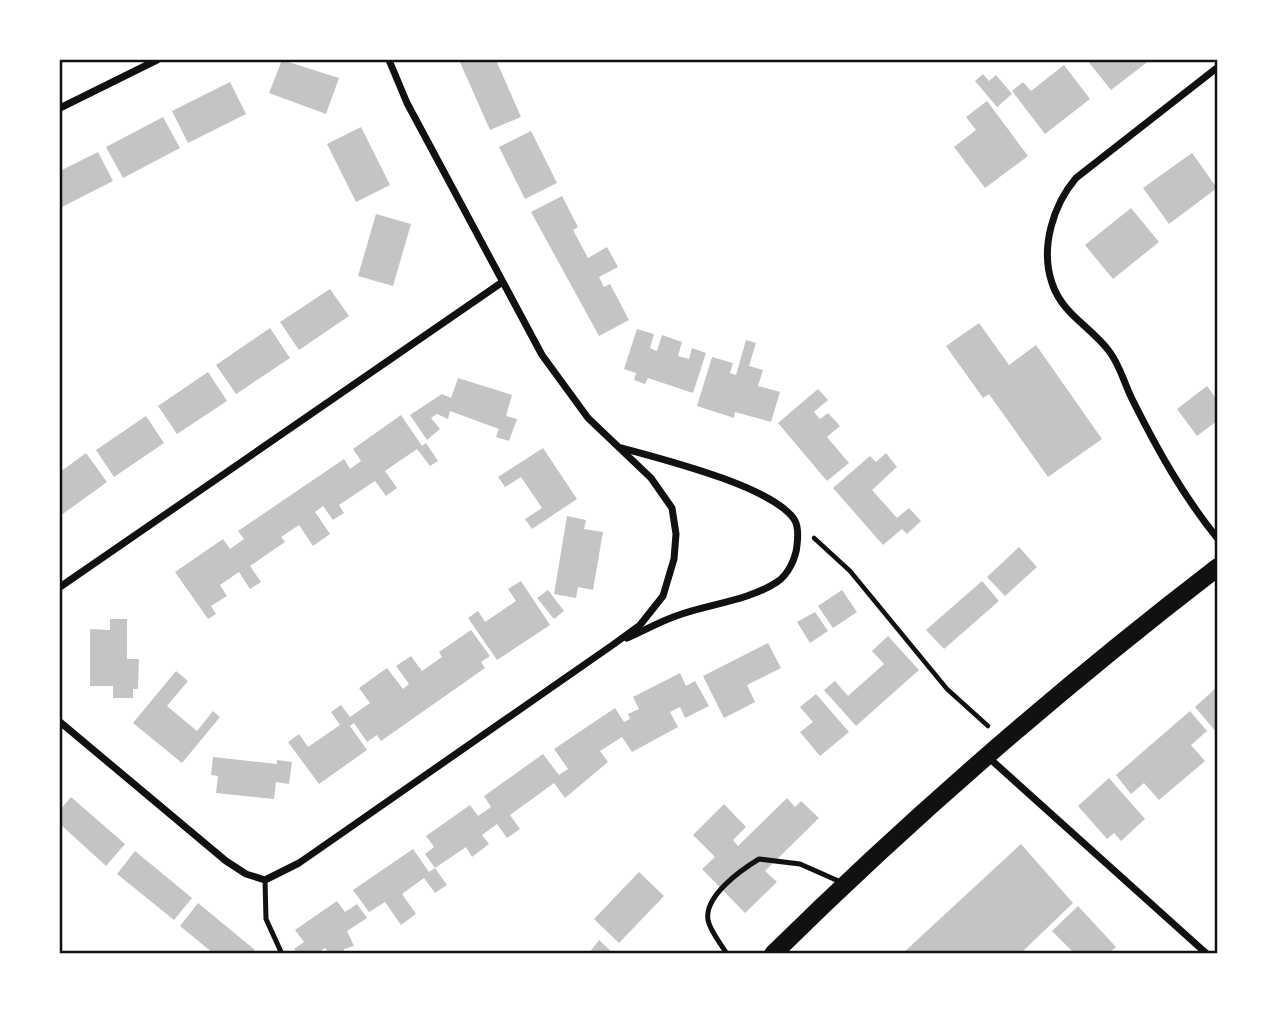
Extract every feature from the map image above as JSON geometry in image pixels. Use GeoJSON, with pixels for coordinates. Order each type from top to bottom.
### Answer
{"type":"FeatureCollection","features":[{"type":"Feature","properties":{"kind":"main road"},"geometry":{"type":"LineString","coordinates":[[773,954],[845,884],[1005,740],[1217,567]]}},
{"type":"Feature","properties":{"kind":"street"},"geometry":{"type":"LineString","coordinates":[[60,108],[157,60]]}},
{"type":"Feature","properties":{"kind":"street"},"geometry":{"type":"LineString","coordinates":[[60,722],[226,861],[246,874],[265,880],[299,863],[614,644],[655,609],[669,582],[674,559],[672,508],[651,478],[588,418],[542,355],[407,103],[389,60]]}},
{"type":"Feature","properties":{"kind":"street"},"geometry":{"type":"LineString","coordinates":[[1217,67],[1076,178],[1063,192],[1054,213],[1048,256],[1051,281],[1060,302],[1109,352],[1181,490],[1217,539]]}},
{"type":"Feature","properties":{"kind":"street"},"geometry":{"type":"LineString","coordinates":[[60,587],[501,282]]}},
{"type":"Feature","properties":{"kind":"street"},"geometry":{"type":"LineString","coordinates":[[614,644],[675,616],[757,592],[780,580],[797,550],[795,521],[780,505],[762,495],[684,466],[618,446]]}},
{"type":"Feature","properties":{"kind":"street"},"geometry":{"type":"LineString","coordinates":[[987,757],[1207,954]]}},
{"type":"Feature","properties":{"kind":"lane"},"geometry":{"type":"LineString","coordinates":[[727,954],[708,922],[708,909],[729,883],[759,859],[800,864],[845,884]]}},
{"type":"Feature","properties":{"kind":"lane"},"geometry":{"type":"LineString","coordinates":[[265,880],[266,919],[282,954]]}},
{"type":"Feature","properties":{"kind":"path"},"geometry":{"type":"LineString","coordinates":[[795,521],[850,571],[947,689],[1005,740]]}},
{"type":"Feature","properties":{"kind":"building"},"geometry":{"type":"Polygon","coordinates":[[[282,60],[339,78],[326,114],[269,93],[282,60]]]}},
{"type":"Feature","properties":{"kind":"building"},"geometry":{"type":"Polygon","coordinates":[[[459,60],[496,60],[521,117],[490,130],[459,60]]]}},
{"type":"Feature","properties":{"kind":"building"},"geometry":{"type":"Polygon","coordinates":[[[1087,60],[1150,60],[1111,90],[1087,60]]]}},
{"type":"Feature","properties":{"kind":"building"},"geometry":{"type":"Polygon","coordinates":[[[1064,65],[1090,99],[1045,134],[1012,91],[1023,82],[1031,91],[1064,65]]]}},
{"type":"Feature","properties":{"kind":"building"},"geometry":{"type":"Polygon","coordinates":[[[983,74],[989,81],[996,75],[1012,94],[997,107],[975,81],[983,74]]]}},
{"type":"Feature","properties":{"kind":"building"},"geometry":{"type":"Polygon","coordinates":[[[230,82],[246,114],[188,143],[172,111],[230,82]]]}},
{"type":"Feature","properties":{"kind":"building"},"geometry":{"type":"Polygon","coordinates":[[[987,101],[1028,156],[985,188],[954,147],[976,130],[966,117],[987,101]]]}},
{"type":"Feature","properties":{"kind":"building"},"geometry":{"type":"Polygon","coordinates":[[[163,117],[180,148],[123,178],[106,147],[163,117]]]}},
{"type":"Feature","properties":{"kind":"building"},"geometry":{"type":"Polygon","coordinates":[[[361,127],[390,185],[356,202],[327,144],[361,127]]]}},
{"type":"Feature","properties":{"kind":"building"},"geometry":{"type":"Polygon","coordinates":[[[531,131],[557,183],[525,199],[499,147],[531,131]]]}},
{"type":"Feature","properties":{"kind":"building"},"geometry":{"type":"Polygon","coordinates":[[[98,152],[113,181],[60,208],[60,171],[98,152]]]}},
{"type":"Feature","properties":{"kind":"building"},"geometry":{"type":"Polygon","coordinates":[[[1192,153],[1217,188],[1169,224],[1143,188],[1192,153]]]}},
{"type":"Feature","properties":{"kind":"building"},"geometry":{"type":"Polygon","coordinates":[[[562,196],[578,227],[573,230],[588,258],[607,247],[618,267],[599,277],[604,287],[610,284],[629,320],[599,336],[531,212],[562,196]]]}},
{"type":"Feature","properties":{"kind":"building"},"geometry":{"type":"Polygon","coordinates":[[[1131,208],[1159,242],[1113,279],[1085,245],[1131,208]]]}},
{"type":"Feature","properties":{"kind":"building"},"geometry":{"type":"Polygon","coordinates":[[[376,214],[411,224],[393,286],[358,276],[376,214]]]}},
{"type":"Feature","properties":{"kind":"building"},"geometry":{"type":"Polygon","coordinates":[[[330,289],[349,316],[299,350],[280,322],[330,289]]]}},
{"type":"Feature","properties":{"kind":"building"},"geometry":{"type":"Polygon","coordinates":[[[979,323],[1009,365],[1036,345],[1102,439],[1048,477],[989,394],[983,398],[946,346],[979,323]]]}},
{"type":"Feature","properties":{"kind":"building"},"geometry":{"type":"Polygon","coordinates":[[[270,328],[290,358],[236,394],[216,365],[270,328]]]}},
{"type":"Feature","properties":{"kind":"building"},"geometry":{"type":"Polygon","coordinates":[[[637,329],[654,334],[650,348],[657,351],[662,335],[682,342],[678,356],[689,359],[692,348],[706,353],[693,393],[648,378],[645,384],[634,380],[636,373],[624,369],[637,329]]]}},
{"type":"Feature","properties":{"kind":"building"},"geometry":{"type":"Polygon","coordinates":[[[746,340],[756,343],[749,366],[763,370],[758,386],[780,392],[771,422],[735,412],[734,418],[697,406],[712,357],[733,363],[730,373],[736,375],[746,340]]]}},
{"type":"Feature","properties":{"kind":"building"},"geometry":{"type":"Polygon","coordinates":[[[208,372],[227,401],[177,434],[158,406],[208,372]]]}},
{"type":"Feature","properties":{"kind":"building"},"geometry":{"type":"Polygon","coordinates":[[[458,378],[512,395],[506,416],[517,419],[509,441],[496,437],[499,429],[450,411],[448,419],[437,414],[431,418],[440,429],[427,440],[410,415],[442,394],[451,398],[458,378]]]}},
{"type":"Feature","properties":{"kind":"building"},"geometry":{"type":"Polygon","coordinates":[[[1207,386],[1217,400],[1217,421],[1197,436],[1177,409],[1207,386]]]}},
{"type":"Feature","properties":{"kind":"building"},"geometry":{"type":"Polygon","coordinates":[[[818,389],[828,400],[814,412],[820,419],[828,413],[840,426],[827,437],[849,463],[827,481],[778,423],[818,389]]]}},
{"type":"Feature","properties":{"kind":"building"},"geometry":{"type":"Polygon","coordinates":[[[401,415],[422,446],[426,443],[438,461],[430,466],[417,449],[385,471],[397,488],[386,496],[375,481],[339,505],[344,513],[333,520],[323,506],[315,512],[330,534],[313,546],[299,525],[281,537],[285,542],[250,566],[261,582],[250,589],[239,572],[220,585],[227,596],[211,606],[216,614],[208,619],[175,572],[223,539],[230,549],[244,539],[238,531],[344,459],[350,469],[361,461],[353,449],[401,415]]]}},
{"type":"Feature","properties":{"kind":"building"},"geometry":{"type":"Polygon","coordinates":[[[146,416],[164,443],[114,477],[96,450],[146,416]]]}},
{"type":"Feature","properties":{"kind":"building"},"geometry":{"type":"Polygon","coordinates":[[[543,448],[577,499],[532,529],[525,519],[542,508],[521,477],[505,487],[498,477],[543,448]]]}},
{"type":"Feature","properties":{"kind":"building"},"geometry":{"type":"Polygon","coordinates":[[[86,453],[107,482],[60,516],[60,472],[86,453]]]}},
{"type":"Feature","properties":{"kind":"building"},"geometry":{"type":"Polygon","coordinates":[[[886,453],[897,467],[872,490],[897,518],[909,508],[921,521],[907,534],[902,529],[883,545],[833,488],[870,456],[876,462],[886,453]]]}},
{"type":"Feature","properties":{"kind":"building"},"geometry":{"type":"Polygon","coordinates":[[[567,516],[586,520],[584,529],[603,532],[593,590],[578,587],[576,598],[554,594],[567,516]]]}},
{"type":"Feature","properties":{"kind":"building"},"geometry":{"type":"Polygon","coordinates":[[[1019,547],[1037,567],[1005,596],[987,577],[1019,547]]]}},
{"type":"Feature","properties":{"kind":"building"},"geometry":{"type":"Polygon","coordinates":[[[521,581],[550,625],[497,660],[468,618],[478,611],[485,622],[516,601],[508,589],[521,581]]]}},
{"type":"Feature","properties":{"kind":"building"},"geometry":{"type":"Polygon","coordinates":[[[982,581],[999,601],[944,649],[926,630],[982,581]]]}},
{"type":"Feature","properties":{"kind":"building"},"geometry":{"type":"Polygon","coordinates":[[[548,590],[564,611],[554,619],[537,598],[548,590]]]}},
{"type":"Feature","properties":{"kind":"building"},"geometry":{"type":"Polygon","coordinates":[[[842,590],[857,612],[833,628],[818,606],[842,590]]]}},
{"type":"Feature","properties":{"kind":"building"},"geometry":{"type":"Polygon","coordinates":[[[815,612],[828,631],[810,643],[797,622],[815,612]]]}},
{"type":"Feature","properties":{"kind":"building"},"geometry":{"type":"Polygon","coordinates":[[[110,619],[127,619],[127,659],[139,659],[138,689],[133,689],[133,698],[113,698],[113,686],[90,686],[90,629],[110,630],[110,619]]]}},
{"type":"Feature","properties":{"kind":"building"},"geometry":{"type":"Polygon","coordinates":[[[471,630],[490,656],[481,662],[485,668],[381,741],[377,735],[367,742],[354,723],[350,726],[367,750],[319,784],[288,742],[299,734],[308,747],[340,725],[331,712],[341,705],[350,717],[370,703],[359,688],[387,668],[403,689],[409,684],[396,666],[411,656],[422,671],[442,657],[439,652],[471,630]]]}},
{"type":"Feature","properties":{"kind":"building"},"geometry":{"type":"Polygon","coordinates":[[[888,636],[919,670],[856,726],[824,690],[835,681],[848,696],[884,664],[872,651],[888,636]]]}},
{"type":"Feature","properties":{"kind":"building"},"geometry":{"type":"Polygon","coordinates":[[[768,643],[781,668],[747,685],[755,702],[724,718],[703,676],[768,643]]]}},
{"type":"Feature","properties":{"kind":"building"},"geometry":{"type":"Polygon","coordinates":[[[176,671],[188,681],[167,706],[197,731],[213,711],[220,717],[182,763],[133,723],[176,671]]]}},
{"type":"Feature","properties":{"kind":"building"},"geometry":{"type":"Polygon","coordinates":[[[680,673],[686,686],[695,681],[709,706],[685,718],[680,707],[670,712],[678,727],[632,752],[622,737],[600,751],[608,762],[565,798],[554,783],[510,815],[520,829],[507,838],[497,824],[482,835],[489,844],[472,857],[466,847],[435,868],[425,854],[434,847],[426,836],[470,805],[478,816],[491,807],[484,796],[543,754],[559,775],[568,769],[554,749],[615,708],[624,722],[630,719],[628,714],[639,709],[633,697],[680,673]]]}},
{"type":"Feature","properties":{"kind":"building"},"geometry":{"type":"Polygon","coordinates":[[[1217,687],[1217,733],[1195,707],[1217,687]]]}},
{"type":"Feature","properties":{"kind":"building"},"geometry":{"type":"Polygon","coordinates":[[[816,694],[849,732],[820,756],[800,732],[813,722],[800,707],[816,694]]]}},
{"type":"Feature","properties":{"kind":"building"},"geometry":{"type":"Polygon","coordinates":[[[1190,711],[1207,731],[1191,745],[1205,761],[1159,800],[1144,783],[1131,794],[1116,775],[1190,711]]]}},
{"type":"Feature","properties":{"kind":"building"},"geometry":{"type":"Polygon","coordinates":[[[213,757],[277,764],[277,760],[292,762],[289,784],[276,782],[274,799],[216,793],[218,776],[211,775],[213,757]]]}},
{"type":"Feature","properties":{"kind":"building"},"geometry":{"type":"Polygon","coordinates":[[[1109,778],[1145,819],[1121,841],[1114,833],[1107,839],[1078,806],[1109,778]]]}},
{"type":"Feature","properties":{"kind":"building"},"geometry":{"type":"Polygon","coordinates":[[[71,797],[125,844],[106,866],[60,824],[60,810],[71,797]]]}},
{"type":"Feature","properties":{"kind":"building"},"geometry":{"type":"Polygon","coordinates":[[[787,798],[795,807],[801,801],[819,818],[765,871],[777,882],[745,913],[702,869],[715,857],[693,835],[724,804],[746,827],[733,840],[738,846],[787,798]]]}},
{"type":"Feature","properties":{"kind":"building"},"geometry":{"type":"Polygon","coordinates":[[[1021,844],[1073,903],[1021,953],[903,953],[1021,844]]]}},
{"type":"Feature","properties":{"kind":"building"},"geometry":{"type":"Polygon","coordinates":[[[413,849],[429,872],[435,868],[447,885],[435,893],[424,878],[402,894],[416,914],[401,925],[385,902],[369,912],[353,890],[413,849]]]}},
{"type":"Feature","properties":{"kind":"building"},"geometry":{"type":"Polygon","coordinates":[[[135,851],[192,898],[174,920],[117,874],[135,851]]]}},
{"type":"Feature","properties":{"kind":"building"},"geometry":{"type":"Polygon","coordinates":[[[639,872],[664,896],[619,943],[594,919],[639,872]]]}},
{"type":"Feature","properties":{"kind":"building"},"geometry":{"type":"Polygon","coordinates":[[[337,901],[345,912],[357,904],[367,918],[347,931],[354,946],[344,949],[343,953],[329,953],[325,948],[318,953],[297,953],[294,949],[304,942],[295,930],[337,901]]]}},
{"type":"Feature","properties":{"kind":"building"},"geometry":{"type":"Polygon","coordinates":[[[198,903],[255,950],[252,953],[213,953],[180,926],[198,903]]]}},
{"type":"Feature","properties":{"kind":"building"},"geometry":{"type":"Polygon","coordinates":[[[1078,906],[1116,947],[1109,953],[1074,953],[1052,931],[1078,906]]]}},
{"type":"Feature","properties":{"kind":"building"},"geometry":{"type":"Polygon","coordinates":[[[599,940],[613,953],[589,953],[599,940]]]}}]}
